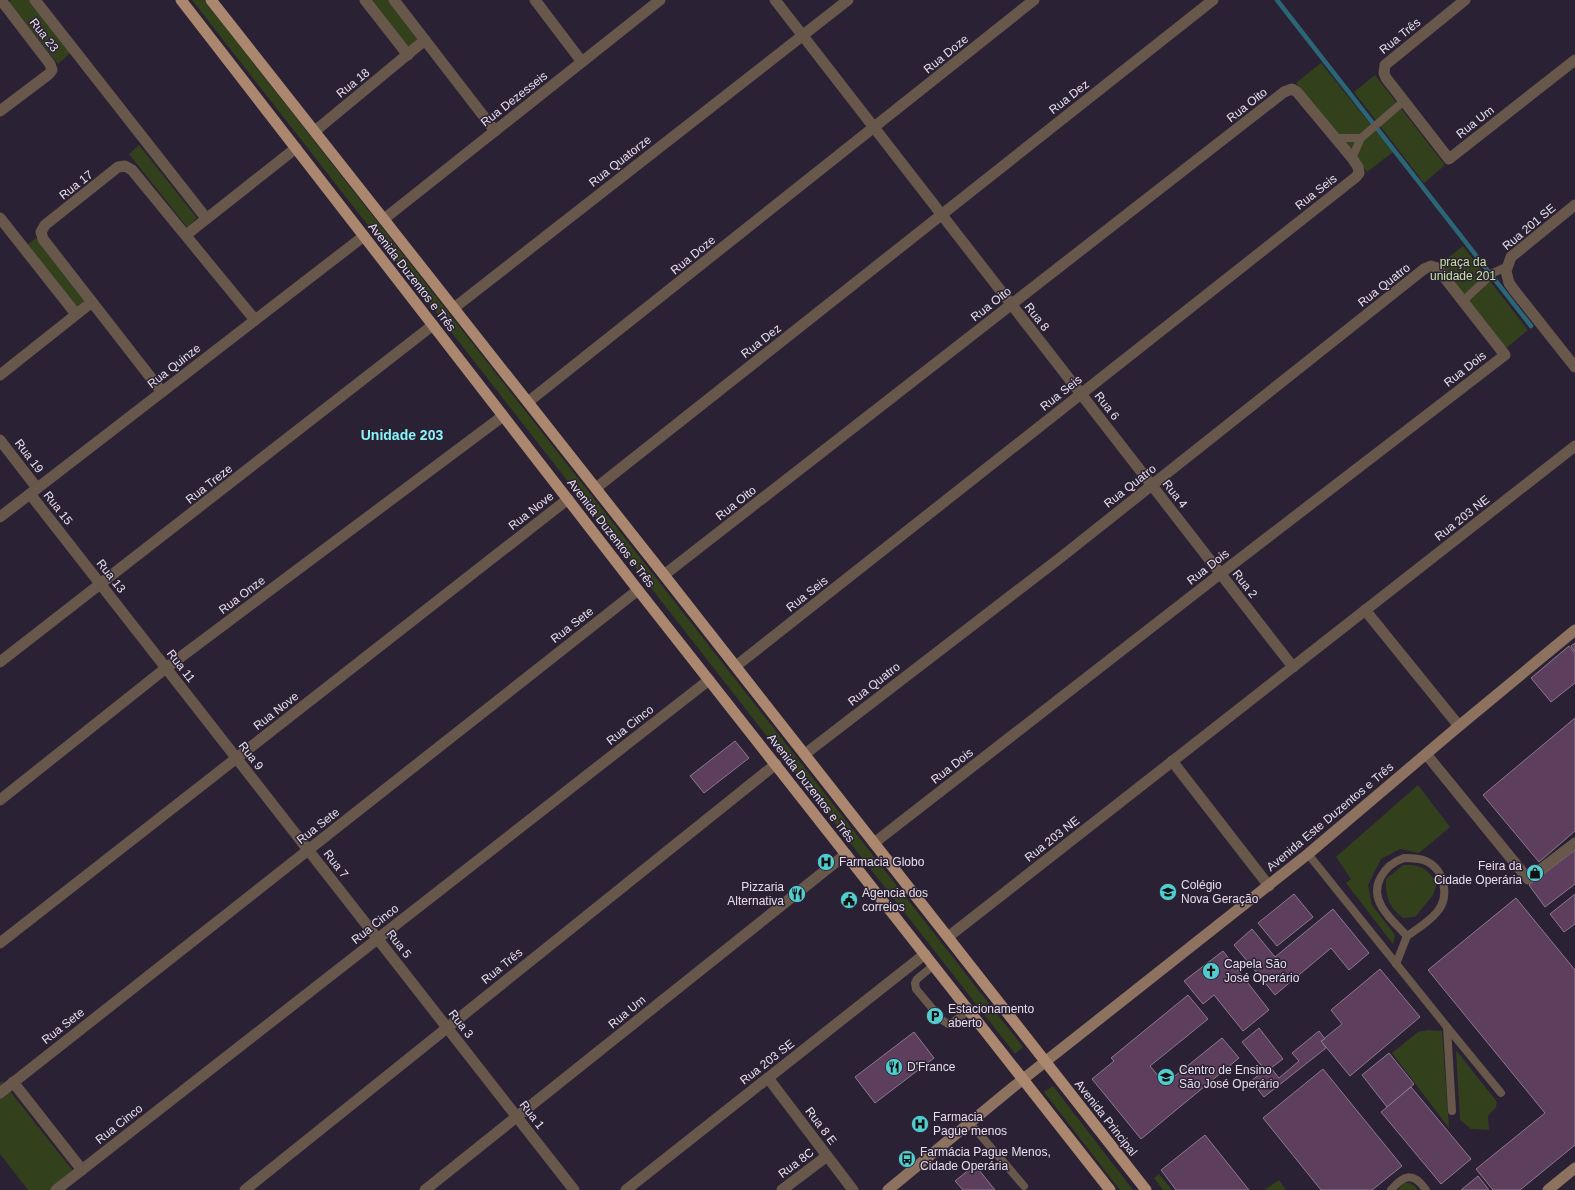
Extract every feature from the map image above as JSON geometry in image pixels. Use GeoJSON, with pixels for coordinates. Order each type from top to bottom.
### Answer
{"type":"FeatureCollection","features":[{"type":"Feature","properties":{"kind":"main road","name":"Avenida Duzentos e Três"},"geometry":{"type":"LineString","coordinates":[[181,0],[638,590],[1024,1079]]}},
{"type":"Feature","properties":{"kind":"main road","name":"Avenida Duzentos e Três"},"geometry":{"type":"LineString","coordinates":[[211,0],[736,666],[1045,1062]]}},
{"type":"Feature","properties":{"kind":"main road","name":"Avenida Este Duzentos e Três"},"geometry":{"type":"LineString","coordinates":[[888,1190],[1045,1062],[1308,854],[1575,630]]}},
{"type":"Feature","properties":{"kind":"main road","name":"Avenida Principal"},"geometry":{"type":"LineString","coordinates":[[1045,1062],[1146,1190]]}},
{"type":"Feature","properties":{"kind":"main road"},"geometry":{"type":"LineString","coordinates":[[1024,1079],[1110,1190]]}},
{"type":"Feature","properties":{"kind":"main road"},"geometry":{"type":"LineString","coordinates":[[1548,1190],[1575,1168]]}},
{"type":"Feature","properties":{"kind":"street","name":"Rua 23"},"geometry":{"type":"LineString","coordinates":[[35,0],[206,218]]}},
{"type":"Feature","properties":{"kind":"street"},"geometry":{"type":"LineString","coordinates":[[365,0],[408,54]]}},
{"type":"Feature","properties":{"kind":"street"},"geometry":{"type":"LineString","coordinates":[[394,0],[495,131]]}},
{"type":"Feature","properties":{"kind":"street"},"geometry":{"type":"LineString","coordinates":[[534,0],[582,62]]}},
{"type":"Feature","properties":{"kind":"street","name":"Rua Dezesseis"},"geometry":{"type":"LineString","coordinates":[[384,219],[660,0]]}},
{"type":"Feature","properties":{"kind":"street"},"geometry":{"type":"LineString","coordinates":[[775,0],[941,215]]}},
{"type":"Feature","properties":{"kind":"street","name":"Rua Quatorze"},"geometry":{"type":"LineString","coordinates":[[454,308],[848,0]]}},
{"type":"Feature","properties":{"kind":"street","name":"Rua Doze"},"geometry":{"type":"LineString","coordinates":[[528,402],[1034,0]]}},
{"type":"Feature","properties":{"kind":"street","name":"Rua Dez"},"geometry":{"type":"LineString","coordinates":[[596,488],[1213,0]]}},
{"type":"Feature","properties":{"kind":"street","name":"Rua Três"},"geometry":{"type":"LineString","coordinates":[[1404,102],[1386,78],[1384,73],[1385,65],[1465,0]]}},
{"type":"Feature","properties":{"kind":"street","name":"Rua 23"},"geometry":{"type":"LineString","coordinates":[[0,111],[49,74],[52,70],[50,64],[3,1]]}},
{"type":"Feature","properties":{"kind":"street","name":"Rua 18"},"geometry":{"type":"LineString","coordinates":[[315,131],[425,40]]}},
{"type":"Feature","properties":{"kind":"street","name":"Rua Um"},"geometry":{"type":"LineString","coordinates":[[1404,102],[1448,159],[1575,60]]}},
{"type":"Feature","properties":{"kind":"street","name":"Rua Oito"},"geometry":{"type":"LineString","coordinates":[[664,575],[1284,92],[1292,89],[1297,92],[1332,134]]}},
{"type":"Feature","properties":{"kind":"street","name":"Rua Seis"},"geometry":{"type":"LineString","coordinates":[[736,666],[1356,177],[1359,173],[1358,167],[1332,134]]}},
{"type":"Feature","properties":{"kind":"street"},"geometry":{"type":"LineString","coordinates":[[186,235],[296,148]]}},
{"type":"Feature","properties":{"kind":"street","name":"Rua 17"},"geometry":{"type":"LineString","coordinates":[[162,392],[43,239],[41,232],[45,225],[118,168],[125,166],[132,170],[255,320]]}},
{"type":"Feature","properties":{"kind":"street","name":"Rua 201 SE"},"geometry":{"type":"LineString","coordinates":[[1506,269],[1511,257],[1575,206]]}},
{"type":"Feature","properties":{"kind":"street","name":"Rua 8"},"geometry":{"type":"LineString","coordinates":[[941,215],[1047,351]]}},
{"type":"Feature","properties":{"kind":"street"},"geometry":{"type":"LineString","coordinates":[[0,218],[76,314]]}},
{"type":"Feature","properties":{"kind":"street","name":"Rua Quinze"},"geometry":{"type":"LineString","coordinates":[[0,517],[364,236]]}},
{"type":"Feature","properties":{"kind":"street","name":"Rua Quatro"},"geometry":{"type":"LineString","coordinates":[[805,754],[1151,485],[1424,269],[1431,266],[1437,268],[1464,301]]}},
{"type":"Feature","properties":{"kind":"street"},"geometry":{"type":"LineString","coordinates":[[1506,269],[1510,283],[1514,290],[1575,367]]}},
{"type":"Feature","properties":{"kind":"street","name":"Rua Dois"},"geometry":{"type":"LineString","coordinates":[[874,843],[1505,355],[1464,301]]}},
{"type":"Feature","properties":{"kind":"street"},"geometry":{"type":"LineString","coordinates":[[0,375],[92,302]]}},
{"type":"Feature","properties":{"kind":"street","name":"Rua Treze"},"geometry":{"type":"LineString","coordinates":[[0,662],[433,325]]}},
{"type":"Feature","properties":{"kind":"street","name":"Rua 6"},"geometry":{"type":"LineString","coordinates":[[1047,351],[1116,440]]}},
{"type":"Feature","properties":{"kind":"street","name":"Rua Onze"},"geometry":{"type":"LineString","coordinates":[[0,800],[166,668],[503,416]]}},
{"type":"Feature","properties":{"kind":"street","name":"Rua 19"},"geometry":{"type":"LineString","coordinates":[[0,440],[34,491]]}},
{"type":"Feature","properties":{"kind":"street","name":"Rua 4"},"geometry":{"type":"LineString","coordinates":[[1116,440],[1184,527]]}},
{"type":"Feature","properties":{"kind":"street","name":"Rua 203 NE"},"geometry":{"type":"LineString","coordinates":[[948,937],[1575,446]]}},
{"type":"Feature","properties":{"kind":"street","name":"Rua 15"},"geometry":{"type":"LineString","coordinates":[[34,491],[65,539]]}},
{"type":"Feature","properties":{"kind":"street","name":"Rua Nove"},"geometry":{"type":"LineString","coordinates":[[0,943],[568,499]]}},
{"type":"Feature","properties":{"kind":"street","name":"Rua 2"},"geometry":{"type":"LineString","coordinates":[[1184,527],[1292,667]]}},
{"type":"Feature","properties":{"kind":"street","name":"Rua 13"},"geometry":{"type":"LineString","coordinates":[[65,539],[136,629]]}},
{"type":"Feature","properties":{"kind":"street","name":"Rua Sete"},"geometry":{"type":"LineString","coordinates":[[0,1093],[638,590]]}},
{"type":"Feature","properties":{"kind":"street"},"geometry":{"type":"LineString","coordinates":[[1365,610],[1459,726]]}},
{"type":"Feature","properties":{"kind":"street","name":"Rua 11"},"geometry":{"type":"LineString","coordinates":[[136,629],[206,719]]}},
{"type":"Feature","properties":{"kind":"street","name":"Rua Cinco"},"geometry":{"type":"LineString","coordinates":[[56,1190],[709,680]]}},
{"type":"Feature","properties":{"kind":"street","name":"Rua 9"},"geometry":{"type":"LineString","coordinates":[[206,719],[276,808]]}},
{"type":"Feature","properties":{"kind":"street"},"geometry":{"type":"LineString","coordinates":[[1426,754],[1528,880],[1575,842]]}},
{"type":"Feature","properties":{"kind":"street"},"geometry":{"type":"LineString","coordinates":[[1172,761],[1268,886]]}},
{"type":"Feature","properties":{"kind":"street","name":"Rua Três"},"geometry":{"type":"LineString","coordinates":[[245,1190],[776,764]]}},
{"type":"Feature","properties":{"kind":"street","name":"Rua 7"},"geometry":{"type":"LineString","coordinates":[[276,808],[346,898]]}},
{"type":"Feature","properties":{"kind":"street","name":"Rua Um"},"geometry":{"type":"LineString","coordinates":[[425,1190],[846,854]]}},
{"type":"Feature","properties":{"kind":"street","name":"Rua 5"},"geometry":{"type":"LineString","coordinates":[[346,898],[416,988]]}},
{"type":"Feature","properties":{"kind":"street","name":"Rua 203 SE"},"geometry":{"type":"LineString","coordinates":[[626,1190],[925,954]]}},
{"type":"Feature","properties":{"kind":"street","name":"Rua 3"},"geometry":{"type":"LineString","coordinates":[[416,988],[485,1076]]}},
{"type":"Feature","properties":{"kind":"street","name":"Rua 1"},"geometry":{"type":"LineString","coordinates":[[485,1076],[574,1190]]}},
{"type":"Feature","properties":{"kind":"street","name":"Rua 8 E"},"geometry":{"type":"LineString","coordinates":[[768,1078],[853,1190]]}},
{"type":"Feature","properties":{"kind":"street"},"geometry":{"type":"LineString","coordinates":[[13,1082],[82,1170]]}},
{"type":"Feature","properties":{"kind":"street","name":"Rua 8C"},"geometry":{"type":"LineString","coordinates":[[782,1190],[827,1156]]}},
{"type":"Feature","properties":{"kind":"lane"},"geometry":{"type":"LineString","coordinates":[[1352,158],[1360,138],[1404,102]]}},
{"type":"Feature","properties":{"kind":"lane"},"geometry":{"type":"LineString","coordinates":[[1332,134],[1360,138]]}},
{"type":"Feature","properties":{"kind":"lane"},"geometry":{"type":"LineString","coordinates":[[1464,301],[1493,273],[1506,269]]}},
{"type":"Feature","properties":{"kind":"lane"},"geometry":{"type":"LineString","coordinates":[[1308,854],[1501,1093]]}},
{"type":"Feature","properties":{"kind":"lane"},"geometry":{"type":"LineString","coordinates":[[1396,964],[1407,936],[1437,912],[1443,902],[1444,890],[1442,879],[1436,869],[1427,862],[1416,858],[1404,858],[1386,868],[1378,887],[1378,897],[1382,907],[1407,936]]}},
{"type":"Feature","properties":{"kind":"lane"},"geometry":{"type":"LineString","coordinates":[[934,965],[917,979],[915,983],[916,989],[942,1020],[948,1024],[952,1023],[969,1010]]}},
{"type":"Feature","properties":{"kind":"lane"},"geometry":{"type":"LineString","coordinates":[[1447,1027],[1452,1111]]}},
{"type":"Feature","properties":{"kind":"lane"},"geometry":{"type":"LineString","coordinates":[[970,1123],[1024,1186]]}},
{"type":"Feature","properties":{"kind":"lane"},"geometry":{"type":"LineString","coordinates":[[1391,1190],[1404,1178],[1412,1176],[1417,1179],[1426,1190]]}},
{"type":"Feature","properties":{"kind":"green space"},"geometry":{"type":"Polygon","coordinates":[[[11,0],[29,0],[70,53],[58,64],[9,2],[11,0]]]}},
{"type":"Feature","properties":{"kind":"green space"},"geometry":{"type":"Polygon","coordinates":[[[192,0],[204,0],[1023,1047],[1015,1054],[192,0]]]}},
{"type":"Feature","properties":{"kind":"green space"},"geometry":{"type":"Polygon","coordinates":[[[368,0],[389,0],[421,40],[408,51],[368,0]]]}},
{"type":"Feature","properties":{"kind":"green space"},"geometry":{"type":"Polygon","coordinates":[[[1321,63],[1393,152],[1367,172],[1296,83],[1321,63]]]}},
{"type":"Feature","properties":{"kind":"green space"},"geometry":{"type":"Polygon","coordinates":[[[1375,75],[1445,165],[1424,183],[1354,92],[1375,75]]]}},
{"type":"Feature","properties":{"kind":"green space"},"geometry":{"type":"Polygon","coordinates":[[[139,145],[197,218],[187,227],[129,154],[139,145]]]}},
{"type":"Feature","properties":{"kind":"green space"},"geometry":{"type":"Polygon","coordinates":[[[36,238],[87,302],[77,310],[26,246],[36,238]]]}},
{"type":"Feature","properties":{"kind":"green space","name":"praça da unidade 201"},"geometry":{"type":"Polygon","coordinates":[[[1463,246],[1528,330],[1506,348],[1440,264],[1463,246]]]}},
{"type":"Feature","properties":{"kind":"green space"},"geometry":{"type":"Polygon","coordinates":[[[1418,785],[1450,827],[1419,853],[1400,849],[1381,859],[1368,885],[1372,905],[1395,935],[1393,944],[1346,883],[1351,879],[1336,857],[1418,785]]]}},
{"type":"Feature","properties":{"kind":"green space"},"geometry":{"type":"Polygon","coordinates":[[[1403,865],[1419,866],[1423,868],[1437,883],[1433,895],[1415,917],[1403,918],[1394,910],[1387,897],[1386,879],[1403,865]]]}},
{"type":"Feature","properties":{"kind":"green space"},"geometry":{"type":"Polygon","coordinates":[[[1428,1030],[1442,1031],[1449,1128],[1392,1053],[1418,1032],[1428,1030]]]}},
{"type":"Feature","properties":{"kind":"green space"},"geometry":{"type":"Polygon","coordinates":[[[1456,1050],[1497,1102],[1496,1107],[1488,1116],[1489,1130],[1471,1129],[1460,1120],[1456,1050]]]}},
{"type":"Feature","properties":{"kind":"green space"},"geometry":{"type":"Polygon","coordinates":[[[2,1081],[77,1176],[60,1190],[28,1190],[0,1154],[0,1083],[2,1081]]]}},
{"type":"Feature","properties":{"kind":"green space"},"geometry":{"type":"Polygon","coordinates":[[[1053,1086],[1133,1190],[1120,1190],[1044,1092],[1053,1086]]]}},
{"type":"Feature","properties":{"kind":"green space"},"geometry":{"type":"Polygon","coordinates":[[[1159,1174],[1172,1190],[1163,1190],[1154,1178],[1159,1174]]]}},
{"type":"Feature","properties":{"kind":"green space"},"geometry":{"type":"Polygon","coordinates":[[[1279,1180],[1286,1190],[1264,1190],[1279,1180]]]}},
{"type":"Feature","properties":{"kind":"green space"},"geometry":{"type":"Polygon","coordinates":[[[1403,1183],[1410,1183],[1416,1187],[1417,1190],[1398,1190],[1403,1183]]]}},
{"type":"Feature","properties":{"kind":"building"},"geometry":{"type":"Polygon","coordinates":[[[1575,643],[1575,652],[1571,646],[1575,643]]]}},
{"type":"Feature","properties":{"kind":"building"},"geometry":{"type":"Polygon","coordinates":[[[1569,646],[1575,654],[1575,683],[1551,702],[1531,678],[1569,646]]]}},
{"type":"Feature","properties":{"kind":"building"},"geometry":{"type":"Polygon","coordinates":[[[1575,718],[1575,831],[1539,862],[1483,795],[1575,718]]]}},
{"type":"Feature","properties":{"kind":"building"},"geometry":{"type":"Polygon","coordinates":[[[735,741],[749,758],[704,793],[690,776],[735,741]]]}},
{"type":"Feature","properties":{"kind":"building"},"geometry":{"type":"Polygon","coordinates":[[[1575,850],[1575,884],[1545,907],[1529,885],[1575,850]]]}},
{"type":"Feature","properties":{"kind":"building"},"geometry":{"type":"Polygon","coordinates":[[[1294,894],[1313,917],[1277,946],[1258,923],[1294,894]]]}},
{"type":"Feature","properties":{"kind":"building"},"geometry":{"type":"Polygon","coordinates":[[[1575,894],[1575,924],[1564,932],[1550,914],[1575,894]]]}},
{"type":"Feature","properties":{"kind":"building"},"geometry":{"type":"Polygon","coordinates":[[[1516,898],[1575,970],[1575,1145],[1520,1190],[1493,1190],[1476,1169],[1545,1113],[1428,970],[1516,898]]]}},
{"type":"Feature","properties":{"kind":"building"},"geometry":{"type":"Polygon","coordinates":[[[1333,909],[1369,953],[1349,970],[1331,948],[1275,995],[1234,945],[1252,929],[1275,957],[1333,909]]]}},
{"type":"Feature","properties":{"kind":"building"},"geometry":{"type":"Polygon","coordinates":[[[1223,951],[1269,1010],[1243,1031],[1214,995],[1203,1004],[1184,981],[1223,951]]]}},
{"type":"Feature","properties":{"kind":"building"},"geometry":{"type":"Polygon","coordinates":[[[1380,969],[1420,1017],[1350,1076],[1321,1041],[1342,1024],[1331,1010],[1380,969]]]}},
{"type":"Feature","properties":{"kind":"building"},"geometry":{"type":"Polygon","coordinates":[[[1188,995],[1208,1019],[1150,1066],[1165,1084],[1222,1038],[1239,1058],[1141,1139],[1092,1079],[1114,1061],[1111,1058],[1188,995]]]}},
{"type":"Feature","properties":{"kind":"building"},"geometry":{"type":"Polygon","coordinates":[[[1259,1028],[1283,1059],[1271,1068],[1279,1078],[1299,1061],[1292,1053],[1319,1031],[1325,1039],[1321,1041],[1326,1048],[1264,1097],[1251,1081],[1265,1070],[1242,1042],[1259,1028]]]}},
{"type":"Feature","properties":{"kind":"building","name":"D'France"},"geometry":{"type":"Polygon","coordinates":[[[914,1032],[934,1058],[875,1103],[855,1077],[914,1032]]]}},
{"type":"Feature","properties":{"kind":"building"},"geometry":{"type":"Polygon","coordinates":[[[1389,1053],[1414,1084],[1387,1107],[1362,1075],[1389,1053]]]}},
{"type":"Feature","properties":{"kind":"building"},"geometry":{"type":"Polygon","coordinates":[[[1323,1069],[1402,1166],[1372,1190],[1321,1190],[1263,1118],[1323,1069]]]}},
{"type":"Feature","properties":{"kind":"building"},"geometry":{"type":"Polygon","coordinates":[[[1411,1087],[1471,1159],[1441,1184],[1381,1112],[1411,1087]]]}},
{"type":"Feature","properties":{"kind":"building"},"geometry":{"type":"Polygon","coordinates":[[[1205,1135],[1249,1190],[1176,1190],[1161,1170],[1205,1135]]]}},
{"type":"Feature","properties":{"kind":"building"},"geometry":{"type":"Polygon","coordinates":[[[975,1165],[995,1190],[963,1190],[955,1181],[975,1165]]]}},
{"type":"Feature","properties":{"kind":"building"},"geometry":{"type":"Polygon","coordinates":[[[1478,1176],[1489,1190],[1461,1190],[1478,1176]]]}},
{"type":"Feature","properties":{"kind":"waterway"},"geometry":{"type":"LineString","coordinates":[[1277,0],[1531,326]]}},
{"type":"Feature","properties":{"kind":"place","name":"Farmacia Globo"},"geometry":{"type":"Point","coordinates":[826,862]}},
{"type":"Feature","properties":{"kind":"place","name":"Feira da Cidade Operária"},"geometry":{"type":"Point","coordinates":[1535,873]}},
{"type":"Feature","properties":{"kind":"place","name":"Colégio Nova Geração"},"geometry":{"type":"Point","coordinates":[1168,892]}},
{"type":"Feature","properties":{"kind":"place","name":"Pizzaria Alternativa"},"geometry":{"type":"Point","coordinates":[797,894]}},
{"type":"Feature","properties":{"kind":"place","name":"Agencia dos correios"},"geometry":{"type":"Point","coordinates":[849,900]}},
{"type":"Feature","properties":{"kind":"place","name":"Capela São José Operário"},"geometry":{"type":"Point","coordinates":[1211,971]}},
{"type":"Feature","properties":{"kind":"place","name":"Estacionamento aberto"},"geometry":{"type":"Point","coordinates":[935,1016]}},
{"type":"Feature","properties":{"kind":"place","name":"D'France"},"geometry":{"type":"Point","coordinates":[894,1067]}},
{"type":"Feature","properties":{"kind":"place","name":"Centro de Ensino São José Operário"},"geometry":{"type":"Point","coordinates":[1166,1077]}},
{"type":"Feature","properties":{"kind":"place","name":"Farmacia Pague menos"},"geometry":{"type":"Point","coordinates":[920,1124]}},
{"type":"Feature","properties":{"kind":"place","name":"Farmácia Pague Menos, Cidade Operária"},"geometry":{"type":"Point","coordinates":[907,1159]}},
{"type":"Feature","properties":{"kind":"district","name":"Unidade 203"},"geometry":{"type":"Point","coordinates":[402,435]}}]}
